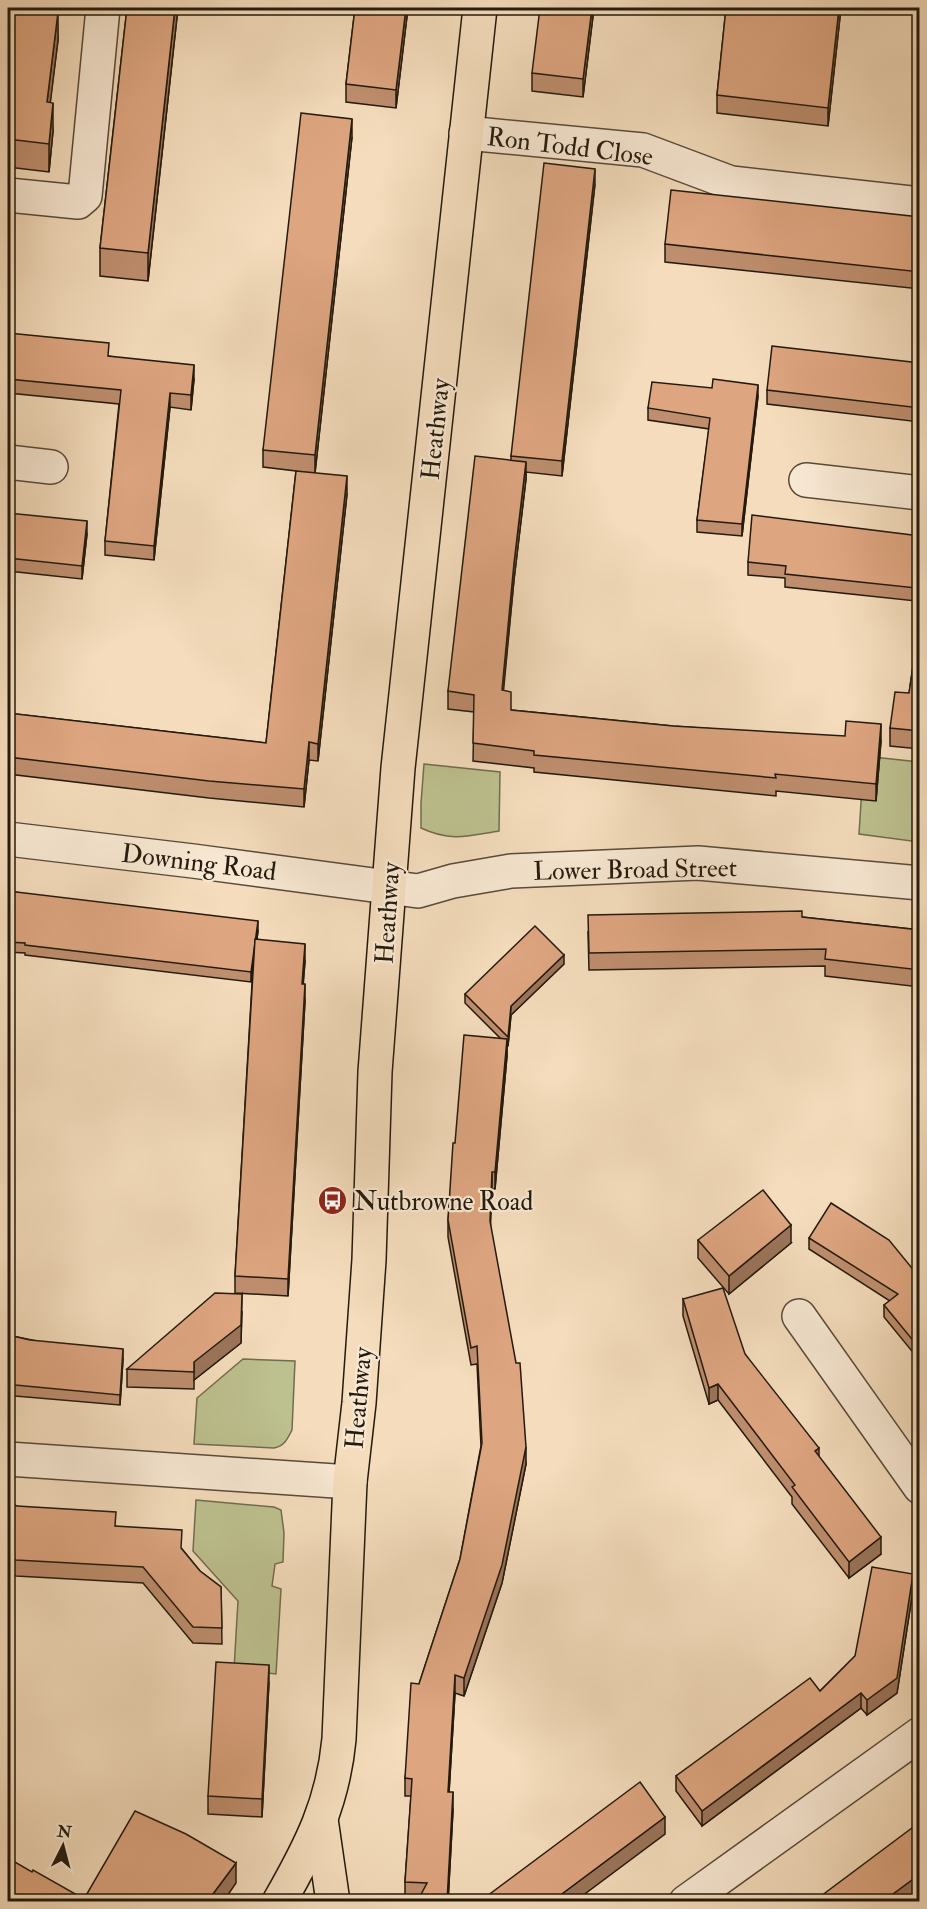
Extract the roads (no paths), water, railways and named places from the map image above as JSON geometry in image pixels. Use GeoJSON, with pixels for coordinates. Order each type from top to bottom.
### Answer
{"type":"FeatureCollection","features":[{"type":"Feature","properties":{"kind":"main road","name":"Heathway"},"geometry":{"type":"LineString","coordinates":[[279,1902],[321,1820],[336,1769],[350,1482],[359,1403],[369,1260],[375,1072],[389,887],[400,756],[480,8]]}},
{"type":"Feature","properties":{"kind":"main road","name":"Heathway"},"geometry":{"type":"LineString","coordinates":[[321,1820],[333,1902]]}},
{"type":"Feature","properties":{"kind":"street"},"geometry":{"type":"LineString","coordinates":[[8,195],[78,202],[85,196],[104,8]]}},
{"type":"Feature","properties":{"kind":"street","name":"Ron Todd Close"},"geometry":{"type":"LineString","coordinates":[[466,133],[643,150],[731,183],[920,204]]}},
{"type":"Feature","properties":{"kind":"street"},"geometry":{"type":"LineString","coordinates":[[8,462],[51,467]]}},
{"type":"Feature","properties":{"kind":"street"},"geometry":{"type":"LineString","coordinates":[[806,480],[920,493]]}},
{"type":"Feature","properties":{"kind":"street","name":"Downing Road"},"geometry":{"type":"LineString","coordinates":[[8,839],[389,887]]}},
{"type":"Feature","properties":{"kind":"street","name":"Lower Broad Street"},"geometry":{"type":"LineString","coordinates":[[389,887],[418,891],[453,881],[512,871],[698,863],[920,883]]}},
{"type":"Feature","properties":{"kind":"street"},"geometry":{"type":"LineString","coordinates":[[799,1316],[920,1487]]}},
{"type":"Feature","properties":{"kind":"street"},"geometry":{"type":"LineString","coordinates":[[8,1459],[350,1482]]}},
{"type":"Feature","properties":{"kind":"street"},"geometry":{"type":"LineString","coordinates":[[686,1902],[920,1734]]}},
{"type":"Feature","properties":{"kind":"place","name":"Nutbrowne Road"},"geometry":{"type":"Point","coordinates":[333,1201]}}]}
